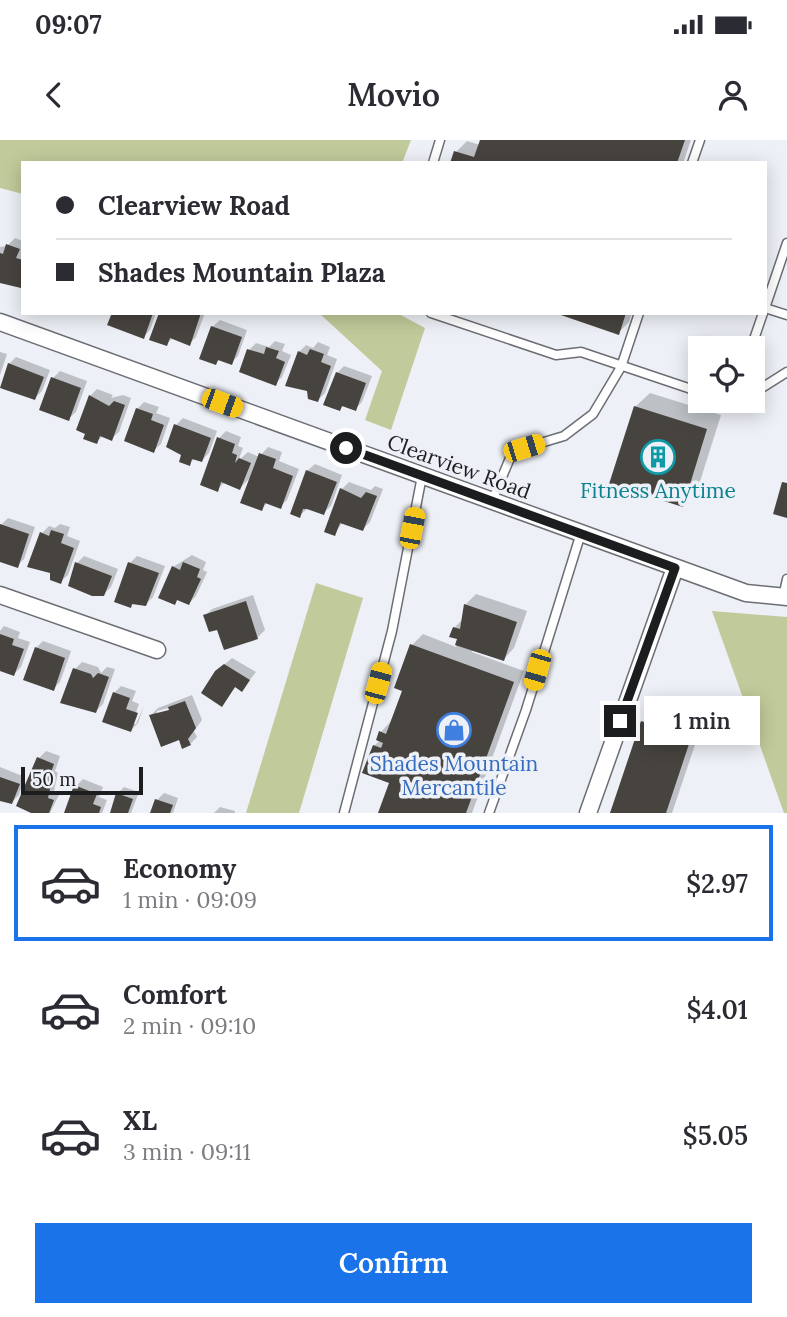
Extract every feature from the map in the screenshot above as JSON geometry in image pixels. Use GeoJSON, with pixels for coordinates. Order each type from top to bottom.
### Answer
{"type":"FeatureCollection","features":[{"type":"Feature","properties":{"kind":"street","name":"Clearview Road"},"geometry":{"type":"LineString","coordinates":[[0,322],[746,593],[785,597]]}},
{"type":"Feature","properties":{"kind":"street"},"geometry":{"type":"LineString","coordinates":[[588,813],[675,568]]}},
{"type":"Feature","properties":{"kind":"street"},"geometry":{"type":"LineString","coordinates":[[0,595],[157,650]]}},
{"type":"Feature","properties":{"kind":"lane"},"geometry":{"type":"LineString","coordinates":[[434,161],[440,140]]}},
{"type":"Feature","properties":{"kind":"lane"},"geometry":{"type":"LineString","coordinates":[[693,161],[700,140]]}},
{"type":"Feature","properties":{"kind":"lane"},"geometry":{"type":"LineString","coordinates":[[767,302],[787,243]]}},
{"type":"Feature","properties":{"kind":"lane"},"geometry":{"type":"LineString","coordinates":[[767,309],[787,315]]}},
{"type":"Feature","properties":{"kind":"lane"},"geometry":{"type":"LineString","coordinates":[[437,315],[556,355],[581,352],[688,388]]}},
{"type":"Feature","properties":{"kind":"lane"},"geometry":{"type":"LineString","coordinates":[[492,501],[510,458],[524,448],[564,436],[593,414],[621,367],[638,315]]}},
{"type":"Feature","properties":{"kind":"lane"},"geometry":{"type":"LineString","coordinates":[[755,336],[762,315]]}},
{"type":"Feature","properties":{"kind":"lane"},"geometry":{"type":"LineString","coordinates":[[765,386],[787,372]]}},
{"type":"Feature","properties":{"kind":"lane"},"geometry":{"type":"LineString","coordinates":[[344,813],[392,631],[422,476]]}},
{"type":"Feature","properties":{"kind":"lane"},"geometry":{"type":"LineString","coordinates":[[489,813],[526,710],[581,533]]}},
{"type":"Feature","properties":{"kind":"lane"},"geometry":{"type":"LineString","coordinates":[[785,597],[787,579]]}},
{"type":"Feature","properties":{"kind":"green space"},"geometry":{"type":"Polygon","coordinates":[[[0,140],[411,140],[403,161],[21,161],[21,193],[0,188],[0,140]]]}},
{"type":"Feature","properties":{"kind":"green space"},"geometry":{"type":"Polygon","coordinates":[[[321,315],[401,315],[425,328],[391,430],[365,420],[382,371],[321,315]]]}},
{"type":"Feature","properties":{"kind":"green space"},"geometry":{"type":"Polygon","coordinates":[[[316,583],[363,598],[299,813],[246,813],[316,583]]]}},
{"type":"Feature","properties":{"kind":"green space"},"geometry":{"type":"Polygon","coordinates":[[[712,611],[787,617],[787,813],[784,813],[712,611]]]}},
{"type":"Feature","properties":{"kind":"building"},"geometry":{"type":"Polygon","coordinates":[[[480,140],[685,140],[678,161],[451,161],[454,151],[474,157],[480,140]]]}},
{"type":"Feature","properties":{"kind":"building"},"geometry":{"type":"Polygon","coordinates":[[[6,244],[20,249],[16,258],[21,259],[21,288],[0,283],[0,253],[3,254],[6,244]]]}},
{"type":"Feature","properties":{"kind":"building"},"geometry":{"type":"Polygon","coordinates":[[[111,315],[152,315],[144,339],[107,325],[111,315]]]}},
{"type":"Feature","properties":{"kind":"building"},"geometry":{"type":"Polygon","coordinates":[[[158,315],[200,315],[190,346],[170,338],[167,346],[149,340],[158,315]]]}},
{"type":"Feature","properties":{"kind":"building"},"geometry":{"type":"Polygon","coordinates":[[[561,315],[625,315],[619,335],[561,315]]]}},
{"type":"Feature","properties":{"kind":"building"},"geometry":{"type":"Polygon","coordinates":[[[211,326],[242,337],[232,365],[218,360],[216,365],[199,359],[211,326]]]}},
{"type":"Feature","properties":{"kind":"building"},"geometry":{"type":"Polygon","coordinates":[[[266,347],[279,351],[276,358],[285,362],[276,386],[239,372],[247,349],[264,354],[266,347]]]}},
{"type":"Feature","properties":{"kind":"building"},"geometry":{"type":"Polygon","coordinates":[[[310,349],[324,354],[321,362],[331,366],[318,402],[308,399],[307,391],[285,386],[298,351],[307,355],[310,349]]]}},
{"type":"Feature","properties":{"kind":"building"},"geometry":{"type":"Polygon","coordinates":[[[8,363],[44,377],[35,400],[0,388],[8,363]]]}},
{"type":"Feature","properties":{"kind":"building"},"geometry":{"type":"Polygon","coordinates":[[[336,372],[366,383],[356,411],[342,406],[340,411],[323,405],[336,372]]]}},
{"type":"Feature","properties":{"kind":"building"},"geometry":{"type":"Polygon","coordinates":[[[51,377],[81,388],[69,421],[39,410],[51,377]]]}},
{"type":"Feature","properties":{"kind":"building"},"geometry":{"type":"Polygon","coordinates":[[[89,395],[109,406],[114,401],[125,405],[112,441],[100,436],[97,444],[83,439],[85,434],[76,430],[89,395]]]}},
{"type":"Feature","properties":{"kind":"building","name":"Fitness Anytime"},"geometry":{"type":"Polygon","coordinates":[[[634,406],[707,429],[683,507],[609,484],[634,406]]]}},
{"type":"Feature","properties":{"kind":"building"},"geometry":{"type":"Polygon","coordinates":[[[136,408],[153,414],[151,420],[164,425],[154,453],[124,441],[136,408]]]}},
{"type":"Feature","properties":{"kind":"building"},"geometry":{"type":"Polygon","coordinates":[[[174,424],[211,438],[202,462],[192,459],[190,466],[179,462],[181,455],[166,447],[174,424]]]}},
{"type":"Feature","properties":{"kind":"building"},"geometry":{"type":"Polygon","coordinates":[[[217,437],[235,444],[232,453],[237,455],[235,463],[239,458],[251,463],[240,490],[221,482],[218,492],[200,485],[217,437]]]}},
{"type":"Feature","properties":{"kind":"building"},"geometry":{"type":"Polygon","coordinates":[[[259,453],[276,459],[273,468],[293,476],[281,509],[265,503],[262,511],[240,503],[259,453]]]}},
{"type":"Feature","properties":{"kind":"building"},"geometry":{"type":"Polygon","coordinates":[[[306,470],[337,482],[324,515],[307,509],[303,509],[300,518],[290,514],[306,470]]]}},
{"type":"Feature","properties":{"kind":"building"},"geometry":{"type":"Polygon","coordinates":[[[782,482],[787,483],[787,518],[773,514],[782,482]]]}},
{"type":"Feature","properties":{"kind":"building"},"geometry":{"type":"Polygon","coordinates":[[[340,488],[361,498],[366,492],[377,496],[363,531],[340,523],[335,536],[324,532],[340,488]]]}},
{"type":"Feature","properties":{"kind":"building"},"geometry":{"type":"Polygon","coordinates":[[[0,524],[29,534],[18,568],[0,562],[0,524]]]}},
{"type":"Feature","properties":{"kind":"building"},"geometry":{"type":"Polygon","coordinates":[[[51,530],[64,534],[61,543],[74,548],[61,584],[50,580],[50,573],[27,567],[40,532],[49,536],[51,530]]]}},
{"type":"Feature","properties":{"kind":"building"},"geometry":{"type":"Polygon","coordinates":[[[75,562],[112,576],[104,596],[92,596],[68,586],[75,562]]]}},
{"type":"Feature","properties":{"kind":"building"},"geometry":{"type":"Polygon","coordinates":[[[128,562],[159,573],[146,606],[132,604],[131,608],[114,602],[128,562]]]}},
{"type":"Feature","properties":{"kind":"building"},"geometry":{"type":"Polygon","coordinates":[[[183,562],[200,569],[197,577],[201,579],[189,605],[177,600],[175,605],[158,598],[172,566],[180,570],[183,562]]]}},
{"type":"Feature","properties":{"kind":"building"},"geometry":{"type":"Polygon","coordinates":[[[246,601],[258,639],[224,650],[217,630],[209,632],[203,615],[246,601]]]}},
{"type":"Feature","properties":{"kind":"building"},"geometry":{"type":"Polygon","coordinates":[[[464,604],[517,622],[504,661],[455,645],[457,639],[449,637],[453,627],[460,629],[464,604]]]}},
{"type":"Feature","properties":{"kind":"building"},"geometry":{"type":"Polygon","coordinates":[[[0,634],[14,639],[12,645],[24,649],[14,676],[0,671],[0,634]]]}},
{"type":"Feature","properties":{"kind":"building"},"geometry":{"type":"Polygon","coordinates":[[[410,644],[514,682],[466,813],[378,813],[389,783],[362,773],[373,745],[381,748],[383,743],[376,740],[379,731],[386,734],[402,691],[394,688],[410,644]]]}},
{"type":"Feature","properties":{"kind":"building"},"geometry":{"type":"Polygon","coordinates":[[[35,647],[65,658],[54,691],[23,680],[35,647]]]}},
{"type":"Feature","properties":{"kind":"building"},"geometry":{"type":"Polygon","coordinates":[[[224,664],[250,680],[242,692],[235,687],[222,707],[201,693],[215,671],[224,664]]]}},
{"type":"Feature","properties":{"kind":"building"},"geometry":{"type":"Polygon","coordinates":[[[73,668],[91,674],[93,678],[98,673],[109,677],[96,713],[60,703],[73,668]]]}},
{"type":"Feature","properties":{"kind":"building"},"geometry":{"type":"Polygon","coordinates":[[[113,692],[130,698],[126,709],[138,713],[131,732],[102,722],[113,692]]]}},
{"type":"Feature","properties":{"kind":"building"},"geometry":{"type":"Polygon","coordinates":[[[185,701],[196,728],[188,739],[191,745],[182,749],[179,740],[161,747],[149,715],[169,710],[168,707],[185,701]]]}},
{"type":"Feature","properties":{"kind":"building"},"geometry":{"type":"Polygon","coordinates":[[[641,721],[663,729],[662,735],[689,744],[666,813],[610,813],[641,721]]]}},
{"type":"Feature","properties":{"kind":"building"},"geometry":{"type":"Polygon","coordinates":[[[37,757],[54,764],[49,778],[52,780],[48,798],[54,800],[49,813],[31,813],[16,806],[37,757]]]}},
{"type":"Feature","properties":{"kind":"building"},"geometry":{"type":"Polygon","coordinates":[[[0,777],[20,784],[12,804],[0,801],[0,777]]]}},
{"type":"Feature","properties":{"kind":"building"},"geometry":{"type":"Polygon","coordinates":[[[74,785],[97,794],[93,804],[101,807],[99,813],[64,813],[74,785]]]}},
{"type":"Feature","properties":{"kind":"building"},"geometry":{"type":"Polygon","coordinates":[[[116,793],[133,799],[128,813],[110,813],[116,793]]]}},
{"type":"Feature","properties":{"kind":"building"},"geometry":{"type":"Polygon","coordinates":[[[155,799],[173,805],[170,813],[150,813],[155,799]]]}},
{"type":"Feature","properties":{"kind":"place","name":"Fitness Anytime"},"geometry":{"type":"Point","coordinates":[658,457]}},
{"type":"Feature","properties":{"kind":"place","name":"Shades Mountain Mercantile"},"geometry":{"type":"Point","coordinates":[454,730]}},
{"type":"Feature","properties":{"kind":"route"},"geometry":{"type":"LineString","coordinates":[[346,448],[675,568],[620,721]]}}]}
